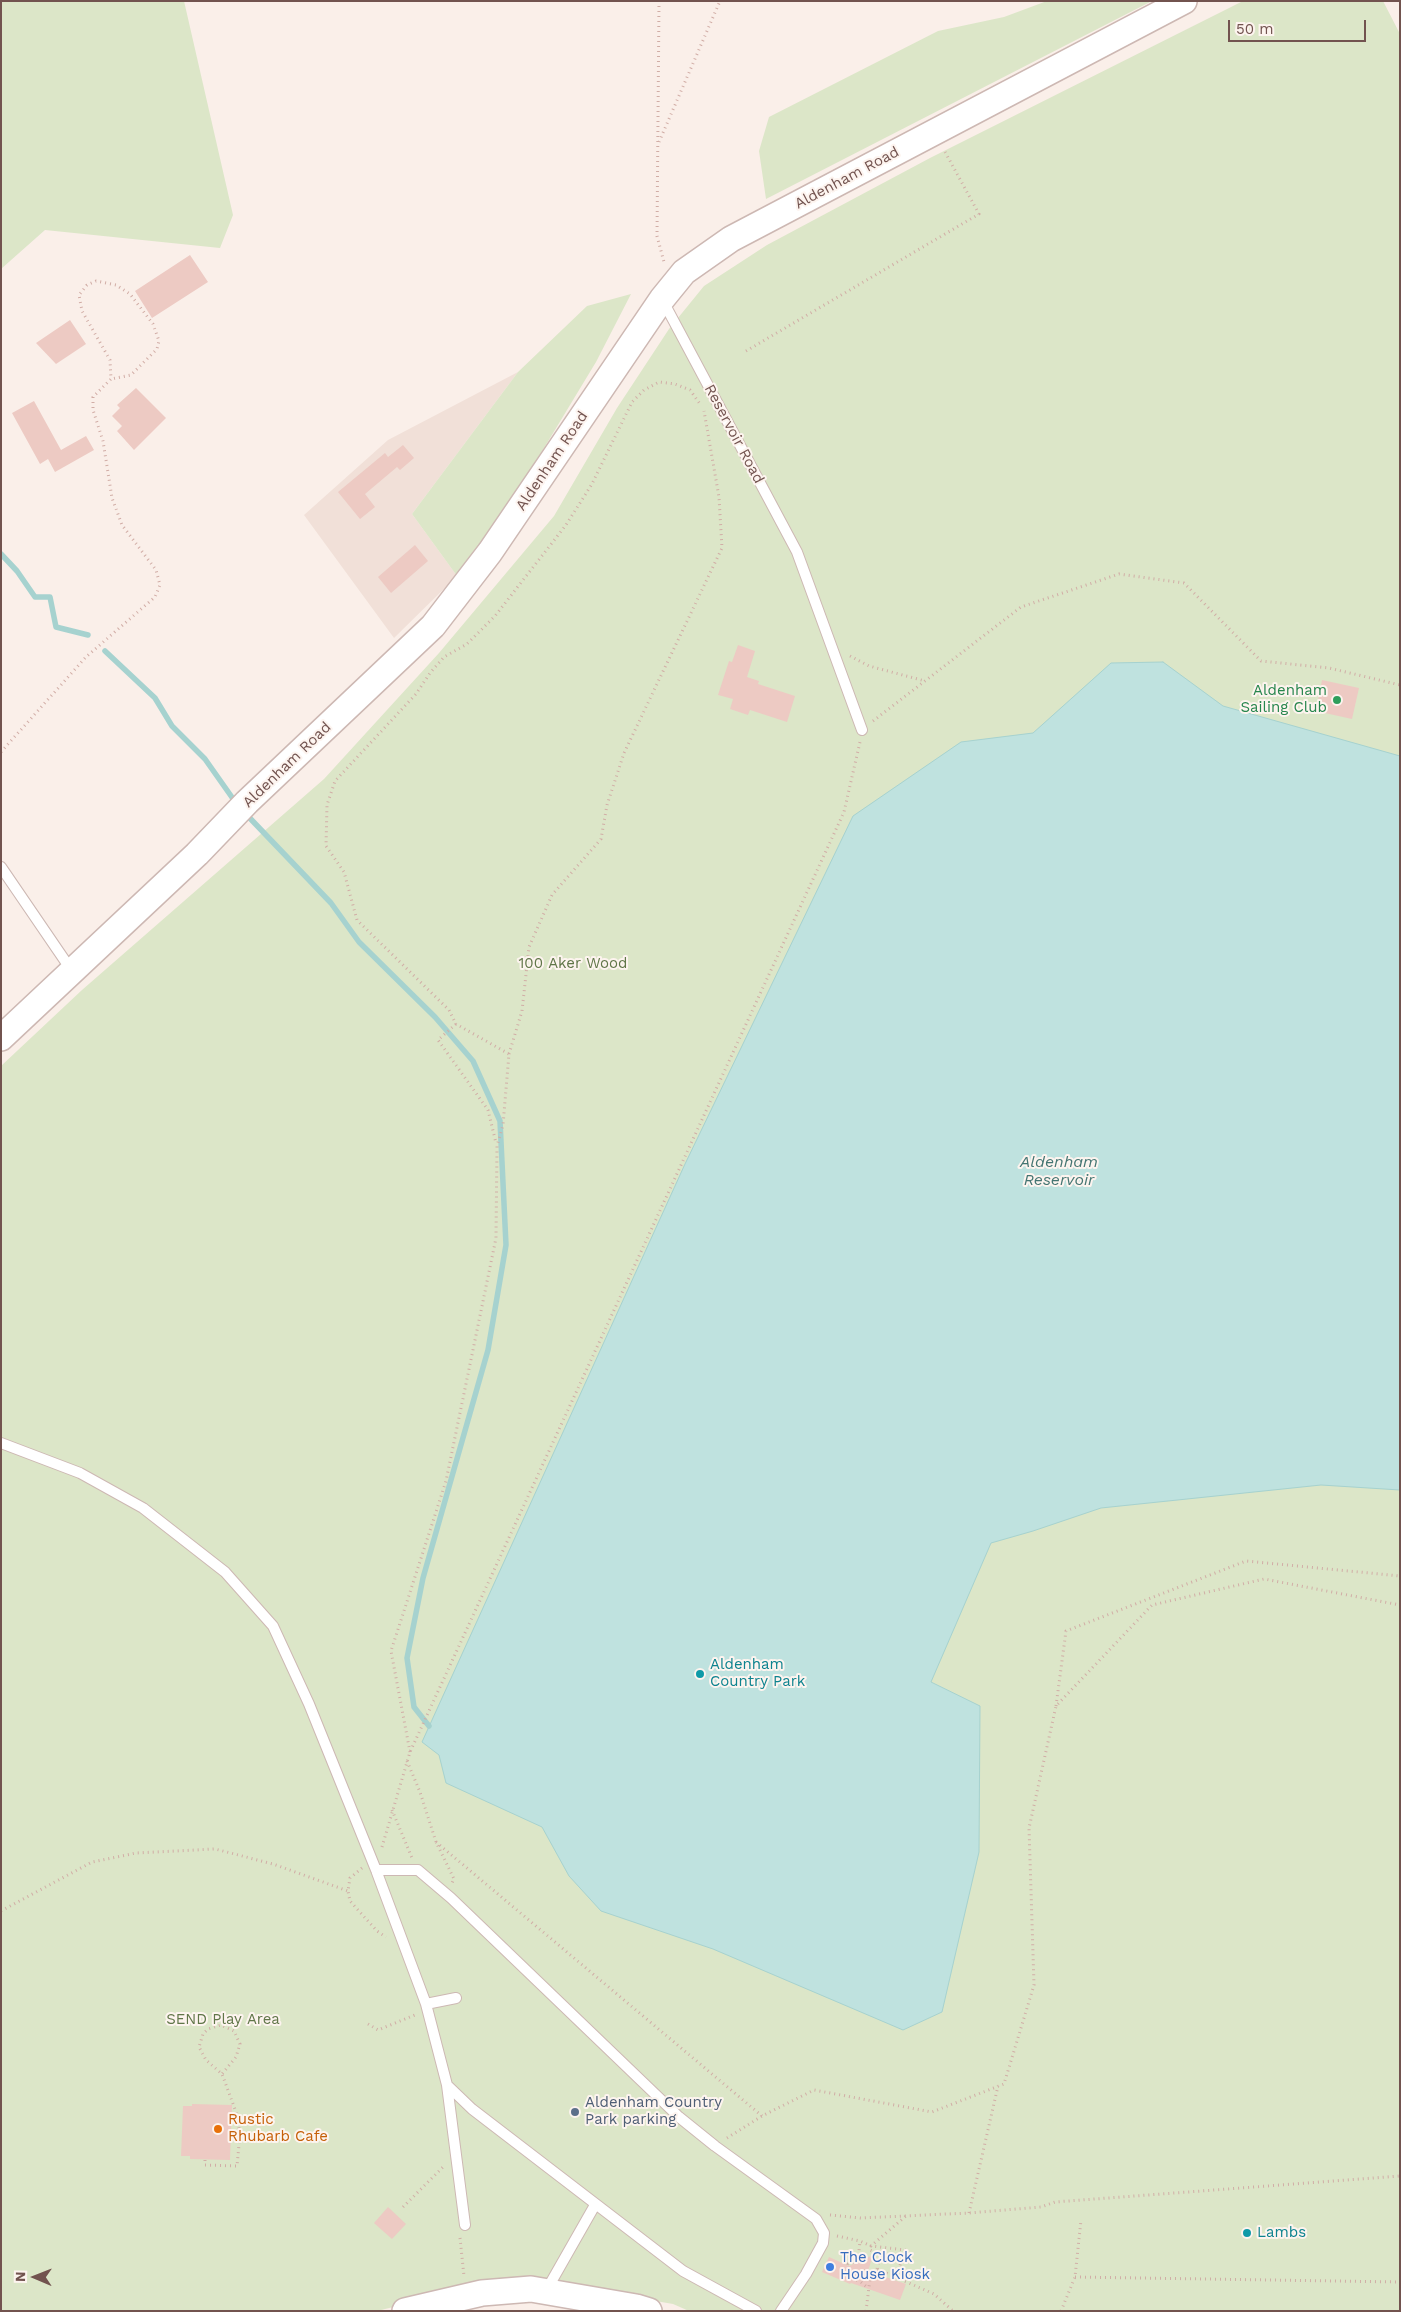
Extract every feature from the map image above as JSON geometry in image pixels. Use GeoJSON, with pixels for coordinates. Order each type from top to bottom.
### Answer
{"type":"FeatureCollection","features":[{"type":"Feature","properties":{"kind":"street","name":"Aldenham Road"},"geometry":{"type":"LineString","coordinates":[[1,1038],[197,854],[241,809],[433,626],[490,552],[666,308],[684,272],[731,239],[1184,1]]}},
{"type":"Feature","properties":{"kind":"street"},"geometry":{"type":"LineString","coordinates":[[405,2311],[467,2297],[531,2289],[649,2311]]}},
{"type":"Feature","properties":{"kind":"lane","name":"Reservoir Road"},"geometry":{"type":"LineString","coordinates":[[666,308],[797,552],[862,730]]}},
{"type":"Feature","properties":{"kind":"lane"},"geometry":{"type":"LineString","coordinates":[[1,867],[72,971]]}},
{"type":"Feature","properties":{"kind":"lane"},"geometry":{"type":"LineString","coordinates":[[1,1443],[80,1473],[143,1508],[225,1572],[273,1626],[309,1704],[375,1866],[427,2007],[447,2085],[465,2226]]}},
{"type":"Feature","properties":{"kind":"lane"},"geometry":{"type":"LineString","coordinates":[[375,1866],[418,1870],[446,1894],[679,2117],[715,2146],[816,2219],[824,2233],[823,2243],[806,2274],[781,2311]]}},
{"type":"Feature","properties":{"kind":"lane"},"geometry":{"type":"LineString","coordinates":[[427,2007],[456,1998]]}},
{"type":"Feature","properties":{"kind":"lane"},"geometry":{"type":"LineString","coordinates":[[447,2085],[472,2109],[683,2271],[756,2311]]}},
{"type":"Feature","properties":{"kind":"lane"},"geometry":{"type":"LineString","coordinates":[[546,2291],[595,2205]]}},
{"type":"Feature","properties":{"kind":"path"},"geometry":{"type":"LineString","coordinates":[[659,1],[657,236],[667,270]]}},
{"type":"Feature","properties":{"kind":"path"},"geometry":{"type":"LineString","coordinates":[[658,145],[720,1]]}},
{"type":"Feature","properties":{"kind":"path"},"geometry":{"type":"LineString","coordinates":[[746,351],[979,214],[934,132]]}},
{"type":"Feature","properties":{"kind":"path"},"geometry":{"type":"LineString","coordinates":[[1,752],[86,657],[155,597],[160,585],[156,570],[122,525],[112,498],[103,441],[92,410],[93,397],[111,379],[131,375],[156,349],[158,341],[153,324],[130,294],[116,285],[96,281],[87,285],[80,295],[82,311],[110,360],[111,379]]}},
{"type":"Feature","properties":{"kind":"path"},"geometry":{"type":"LineString","coordinates":[[410,1752],[391,1651],[446,1481],[496,1238],[497,1146],[503,1126],[509,1054],[522,1011],[529,947],[552,895],[601,839],[607,805],[624,753],[722,548],[719,497],[704,409],[690,390],[675,384],[659,382],[644,390],[632,402],[592,484],[566,525],[495,616],[467,644],[444,657],[430,672],[416,694],[335,781],[327,805],[326,846],[344,872],[358,920],[449,1010],[456,1024],[509,1054]]}},
{"type":"Feature","properties":{"kind":"path"},"geometry":{"type":"LineString","coordinates":[[406,1950],[377,1931],[350,1901],[348,1891],[350,1878],[356,1871],[375,1866],[410,1752],[844,812],[862,730],[1021,607],[1119,574],[1184,583],[1261,661],[1329,668],[1400,685]]}},
{"type":"Feature","properties":{"kind":"path"},"geometry":{"type":"LineString","coordinates":[[831,645],[869,666],[925,681]]}},
{"type":"Feature","properties":{"kind":"path"},"geometry":{"type":"LineString","coordinates":[[456,1024],[438,1040],[488,1110],[497,1146]]}},
{"type":"Feature","properties":{"kind":"path"},"geometry":{"type":"LineString","coordinates":[[715,2146],[762,2116],[814,2090],[932,2112],[1004,2084],[1034,1985],[1029,1828],[1056,1706],[1066,1631],[1246,1561],[1400,1576]]}},
{"type":"Feature","properties":{"kind":"path"},"geometry":{"type":"LineString","coordinates":[[1056,1706],[1152,1605],[1264,1579],[1400,1605]]}},
{"type":"Feature","properties":{"kind":"path"},"geometry":{"type":"LineString","coordinates":[[407,1761],[420,1792],[436,1842],[454,1878],[446,1894]]}},
{"type":"Feature","properties":{"kind":"path"},"geometry":{"type":"LineString","coordinates":[[392,1810],[418,1870]]}},
{"type":"Feature","properties":{"kind":"path"},"geometry":{"type":"LineString","coordinates":[[436,1842],[762,2116]]}},
{"type":"Feature","properties":{"kind":"path"},"geometry":{"type":"LineString","coordinates":[[1,1911],[92,1862],[136,1853],[215,1849],[273,1864],[348,1891]]}},
{"type":"Feature","properties":{"kind":"path"},"geometry":{"type":"LineString","coordinates":[[368,2024],[378,2030],[427,2007]]}},
{"type":"Feature","properties":{"kind":"path"},"geometry":{"type":"LineString","coordinates":[[205,2160],[205,2165],[237,2166],[240,2134],[236,2112],[222,2074],[206,2060],[199,2048],[203,2034],[208,2029],[221,2025],[234,2031],[240,2044],[236,2057],[222,2074]]}},
{"type":"Feature","properties":{"kind":"path"},"geometry":{"type":"LineString","coordinates":[[969,2212],[998,2086]]}},
{"type":"Feature","properties":{"kind":"path"},"geometry":{"type":"LineString","coordinates":[[402,2207],[456,2155]]}},
{"type":"Feature","properties":{"kind":"path"},"geometry":{"type":"LineString","coordinates":[[805,2210],[861,2218],[906,2216],[1041,2207],[1055,2202],[1400,2176]]}},
{"type":"Feature","properties":{"kind":"path"},"geometry":{"type":"LineString","coordinates":[[866,2311],[870,2279],[877,2269],[880,2255],[870,2250],[872,2246],[906,2216]]}},
{"type":"Feature","properties":{"kind":"path"},"geometry":{"type":"LineString","coordinates":[[1061,2311],[1075,2277],[1081,2220]]}},
{"type":"Feature","properties":{"kind":"path"},"geometry":{"type":"LineString","coordinates":[[465,2226],[459,2240],[467,2297]]}},
{"type":"Feature","properties":{"kind":"path"},"geometry":{"type":"LineString","coordinates":[[824,2233],[860,2241],[872,2246],[905,2250],[896,2277]]}},
{"type":"Feature","properties":{"kind":"path"},"geometry":{"type":"LineString","coordinates":[[860,2241],[858,2261],[848,2264],[852,2278],[861,2282],[869,2289]]}},
{"type":"Feature","properties":{"kind":"path"},"geometry":{"type":"LineString","coordinates":[[877,2269],[934,2294],[953,2311]]}},
{"type":"Feature","properties":{"kind":"path"},"geometry":{"type":"LineString","coordinates":[[863,2270],[870,2279]]}},
{"type":"Feature","properties":{"kind":"path"},"geometry":{"type":"LineString","coordinates":[[1075,2277],[1400,2282]]}},
{"type":"Feature","properties":{"kind":"shaded area"},"geometry":{"type":"Polygon","coordinates":[[[518,372],[412,514],[457,576],[394,638],[304,515],[388,440],[518,372]]]}},
{"type":"Feature","properties":{"kind":"green space"},"geometry":{"type":"Polygon","coordinates":[[[1,1],[184,1],[233,215],[220,248],[45,230],[1,269],[1,1]]]}},
{"type":"Feature","properties":{"kind":"green space"},"geometry":{"type":"Polygon","coordinates":[[[1047,1],[1152,1],[766,199],[759,151],[769,117],[938,31],[1004,17],[1047,1]]]}},
{"type":"Feature","properties":{"kind":"green space","name":"Aldenham Country Park"},"geometry":{"type":"Polygon","coordinates":[[[1243,1],[1383,1],[1400,34],[1400,2311],[689,2311],[673,2304],[586,2289],[450,2293],[377,2311],[1,2311],[1,1066],[82,990],[324,779],[439,653],[554,516],[617,408],[669,329],[704,286],[767,245],[930,158],[1243,1]]]}},
{"type":"Feature","properties":{"kind":"green space"},"geometry":{"type":"Polygon","coordinates":[[[631,294],[596,362],[515,496],[457,576],[412,514],[518,372],[587,306],[631,294]]]}},
{"type":"Feature","properties":{"kind":"water","name":"Aldenham Reservoir"},"geometry":{"type":"Polygon","coordinates":[[[1163,662],[1223,706],[1400,756],[1400,1490],[1321,1485],[1101,1508],[991,1543],[931,1682],[980,1706],[979,1852],[942,2012],[903,2030],[713,1949],[601,1911],[569,1876],[542,1827],[446,1783],[439,1755],[422,1742],[685,1164],[853,816],[961,742],[1033,733],[1111,663],[1163,662]]]}},
{"type":"Feature","properties":{"kind":"building"},"geometry":{"type":"Polygon","coordinates":[[[190,255],[208,282],[152,318],[135,291],[190,255]]]}},
{"type":"Feature","properties":{"kind":"building"},"geometry":{"type":"Polygon","coordinates":[[[70,320],[86,344],[56,364],[36,343],[70,320]]]}},
{"type":"Feature","properties":{"kind":"building"},"geometry":{"type":"Polygon","coordinates":[[[136,388],[166,418],[134,450],[117,431],[122,426],[112,416],[120,408],[117,405],[136,388]]]}},
{"type":"Feature","properties":{"kind":"building"},"geometry":{"type":"Polygon","coordinates":[[[34,401],[61,450],[86,436],[94,450],[55,472],[48,459],[40,464],[12,413],[34,401]]]}},
{"type":"Feature","properties":{"kind":"building"},"geometry":{"type":"Polygon","coordinates":[[[403,445],[414,458],[400,470],[397,467],[365,494],[375,507],[360,519],[338,492],[385,453],[388,457],[403,445]]]}},
{"type":"Feature","properties":{"kind":"building"},"geometry":{"type":"Polygon","coordinates":[[[415,545],[428,561],[391,593],[378,577],[415,545]]]}},
{"type":"Feature","properties":{"kind":"building"},"geometry":{"type":"Polygon","coordinates":[[[738,645],[755,651],[747,677],[759,681],[758,684],[795,696],[787,722],[750,710],[748,715],[730,709],[733,699],[718,695],[729,661],[732,662],[738,645]]]}},
{"type":"Feature","properties":{"kind":"building","name":"Aldenham Sailing Club"},"geometry":{"type":"Polygon","coordinates":[[[1322,680],[1359,688],[1352,719],[1316,711],[1322,680]]]}},
{"type":"Feature","properties":{"kind":"building"},"geometry":{"type":"Polygon","coordinates":[[[192,2104],[232,2105],[230,2160],[190,2159],[190,2156],[181,2156],[183,2106],[192,2106],[192,2104]]]}},
{"type":"Feature","properties":{"kind":"building"},"geometry":{"type":"Polygon","coordinates":[[[388,2207],[406,2224],[392,2239],[374,2223],[388,2207]]]}},
{"type":"Feature","properties":{"kind":"building"},"geometry":{"type":"Polygon","coordinates":[[[873,2255],[868,2271],[906,2284],[900,2300],[850,2284],[822,2272],[829,2257],[849,2266],[873,2255]]]}},
{"type":"Feature","properties":{"kind":"waterway"},"geometry":{"type":"LineString","coordinates":[[1,554],[17,571],[35,597],[50,597],[56,627],[88,635]]}},
{"type":"Feature","properties":{"kind":"waterway"},"geometry":{"type":"LineString","coordinates":[[105,651],[155,698],[172,726],[205,759],[236,803]]}},
{"type":"Feature","properties":{"kind":"waterway"},"geometry":{"type":"LineString","coordinates":[[244,812],[331,903],[359,942],[435,1017],[473,1061],[500,1121],[506,1245],[488,1350],[423,1578],[407,1658],[414,1707],[429,1726]]}},
{"type":"Feature","properties":{"kind":"place","name":"Aldenham Sailing Club"},"geometry":{"type":"Point","coordinates":[1337,700]}},
{"type":"Feature","properties":{"kind":"place","name":"Aldenham Country Park"},"geometry":{"type":"Point","coordinates":[700,1674]}},
{"type":"Feature","properties":{"kind":"place","name":"Aldenham Country Park parking"},"geometry":{"type":"Point","coordinates":[575,2112]}},
{"type":"Feature","properties":{"kind":"place","name":"Rustic Rhubarb Cafe"},"geometry":{"type":"Point","coordinates":[218,2129]}},
{"type":"Feature","properties":{"kind":"place","name":"Lambs"},"geometry":{"type":"Point","coordinates":[1247,2233]}},
{"type":"Feature","properties":{"kind":"place","name":"The Clock House Kiosk"},"geometry":{"type":"Point","coordinates":[830,2267]}},
{"type":"Feature","properties":{"kind":"park label","name":"100 Aker Wood"},"geometry":{"type":"Point","coordinates":[573,964]}},
{"type":"Feature","properties":{"kind":"park label","name":"SEND Play Area"},"geometry":{"type":"Point","coordinates":[223,2020]}}]}
